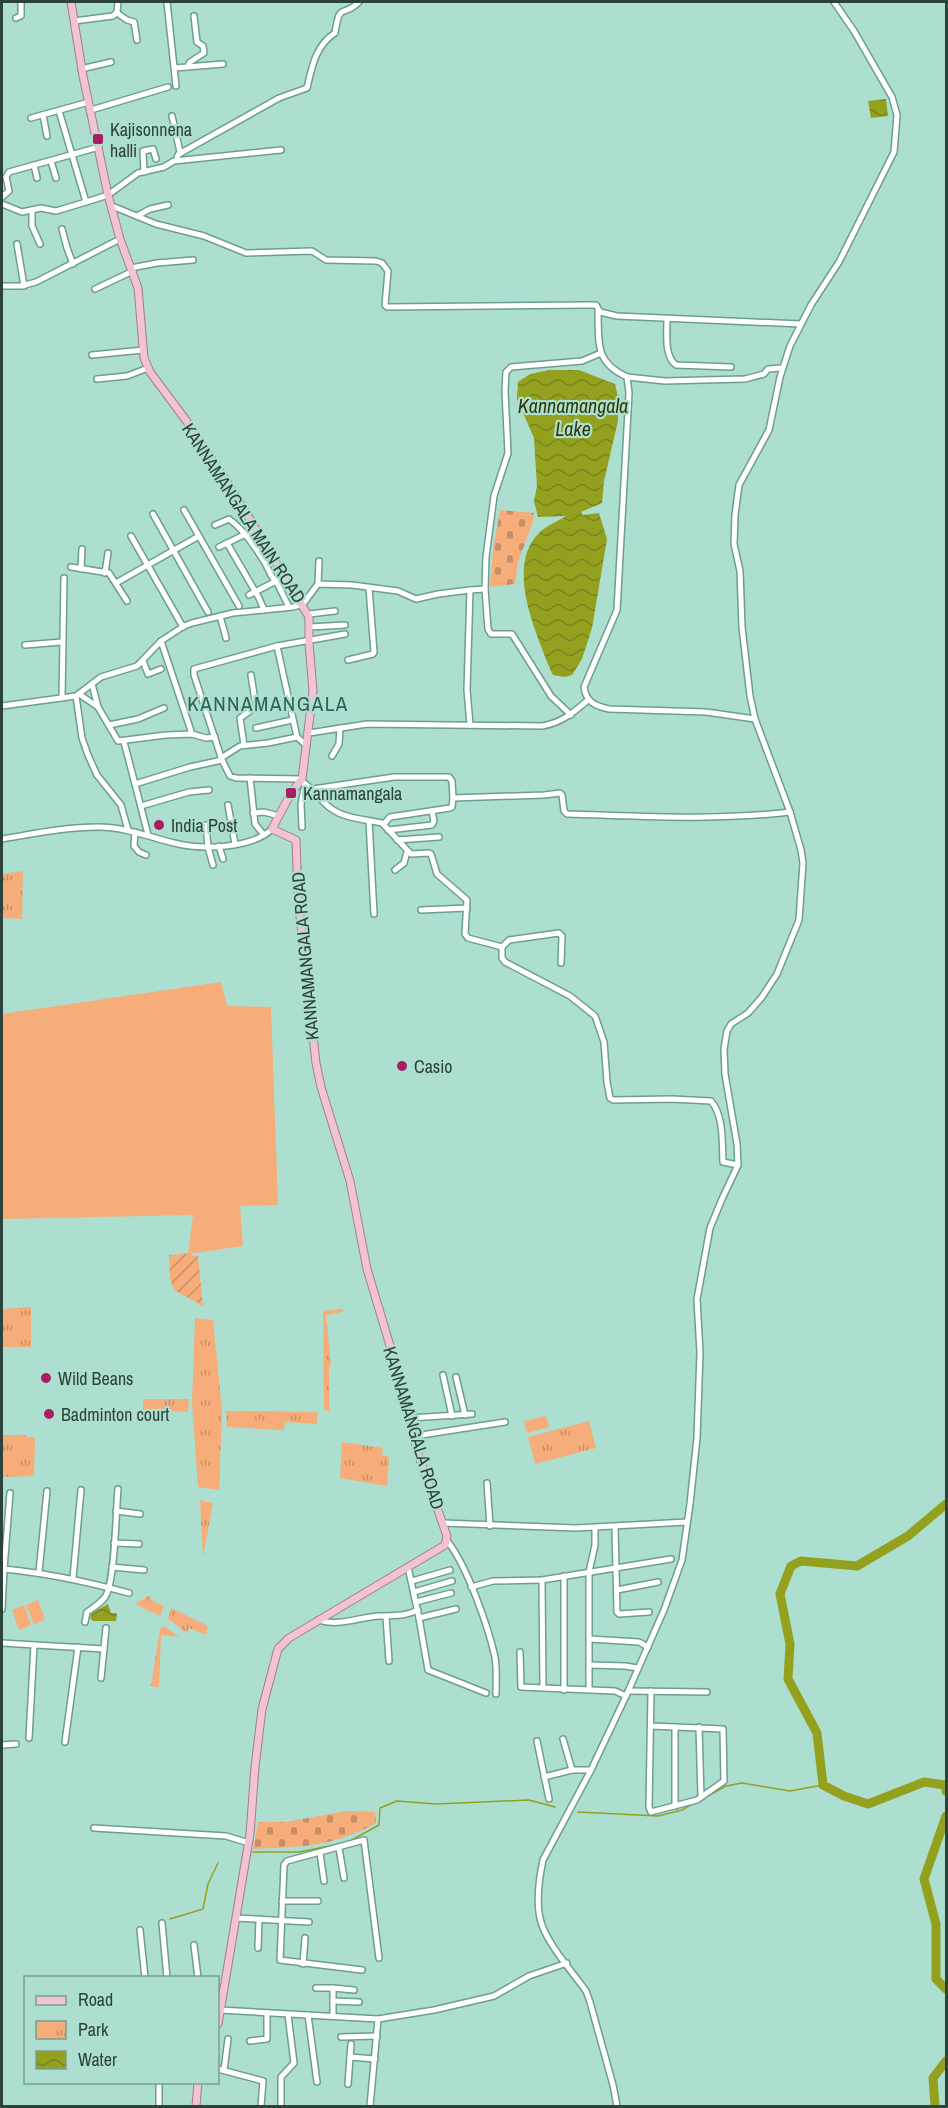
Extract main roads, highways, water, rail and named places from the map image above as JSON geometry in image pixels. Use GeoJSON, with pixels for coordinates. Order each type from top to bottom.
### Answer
{"type":"FeatureCollection","features":[{"type":"Feature","properties":{"kind":"main road","name":"KANNAMANGALA MAIN ROAD"},"geometry":{"type":"LineString","coordinates":[[71,2],[81,69],[108,195],[120,239],[138,288],[144,358],[148,368],[188,423],[309,614],[313,691],[303,781],[291,794],[272,829]]}},
{"type":"Feature","properties":{"kind":"main road","name":"KANNAMANGALA ROAD"},"geometry":{"type":"LineString","coordinates":[[219,2017],[249,1843],[262,1709],[278,1649],[288,1638],[448,1542],[425,1477],[367,1269],[350,1181],[321,1087],[316,1063],[298,898],[296,840],[272,829]]}},
{"type":"Feature","properties":{"kind":"main road"},"geometry":{"type":"LineString","coordinates":[[196,2106],[198,2084]]}},
{"type":"Feature","properties":{"kind":"water"},"geometry":{"type":"Polygon","coordinates":[[[886,99],[888,116],[871,118],[868,101],[886,99]]]}},
{"type":"Feature","properties":{"kind":"water","name":"Kannamangala Lake"},"geometry":{"type":"Polygon","coordinates":[[[550,370],[579,370],[615,384],[618,397],[618,421],[604,481],[602,503],[581,512],[583,515],[599,513],[607,539],[592,628],[582,659],[572,675],[565,677],[553,675],[550,669],[531,619],[524,581],[524,563],[529,547],[542,530],[566,516],[538,517],[534,501],[537,486],[534,438],[517,399],[518,382],[530,374],[550,370]]]}},
{"type":"Feature","properties":{"kind":"water"},"geometry":{"type":"Polygon","coordinates":[[[108,1604],[111,1613],[117,1613],[116,1621],[93,1621],[90,1618],[92,1613],[108,1604]]]}},
{"type":"Feature","properties":{"kind":"waterway"},"geometry":{"type":"LineString","coordinates":[[946,1504],[908,1536],[857,1566],[801,1561],[791,1566],[780,1594],[790,1644],[788,1679],[817,1733],[823,1785],[844,1796],[868,1804],[924,1782],[945,1785],[946,1791]]}},
{"type":"Feature","properties":{"kind":"waterway"},"geometry":{"type":"LineString","coordinates":[[706,1797],[726,1786],[742,1783],[790,1791],[823,1785]]}},
{"type":"Feature","properties":{"kind":"waterway"},"geometry":{"type":"LineString","coordinates":[[253,1852],[299,1852],[350,1841],[379,1825],[380,1808],[397,1801],[436,1804],[529,1800],[555,1807]]}},
{"type":"Feature","properties":{"kind":"waterway"},"geometry":{"type":"LineString","coordinates":[[578,1812],[658,1816],[682,1810],[694,1803]]}},
{"type":"Feature","properties":{"kind":"waterway"},"geometry":{"type":"LineString","coordinates":[[946,1816],[924,1879],[936,1924],[936,1979],[946,1989]]}},
{"type":"Feature","properties":{"kind":"waterway"},"geometry":{"type":"LineString","coordinates":[[170,1919],[203,1909],[208,1884],[218,1863]]}},
{"type":"Feature","properties":{"kind":"waterway"},"geometry":{"type":"LineString","coordinates":[[935,2106],[933,2078],[946,2061]]}},
{"type":"Feature","properties":{"kind":"place","name":"Kajisonnena halli"},"geometry":{"type":"Point","coordinates":[98,139]}},
{"type":"Feature","properties":{"kind":"place","name":"Kannamangala"},"geometry":{"type":"Point","coordinates":[291,793]}},
{"type":"Feature","properties":{"kind":"place","name":"India Post"},"geometry":{"type":"Point","coordinates":[159,825]}},
{"type":"Feature","properties":{"kind":"place","name":"Casio"},"geometry":{"type":"Point","coordinates":[402,1066]}},
{"type":"Feature","properties":{"kind":"place","name":"Wild Beans"},"geometry":{"type":"Point","coordinates":[46,1378]}},
{"type":"Feature","properties":{"kind":"place","name":"Badminton court"},"geometry":{"type":"Point","coordinates":[49,1414]}},
{"type":"Feature","properties":{"kind":"district","name":"KANNAMANGALA"},"geometry":{"type":"Point","coordinates":[268,703]}}]}
